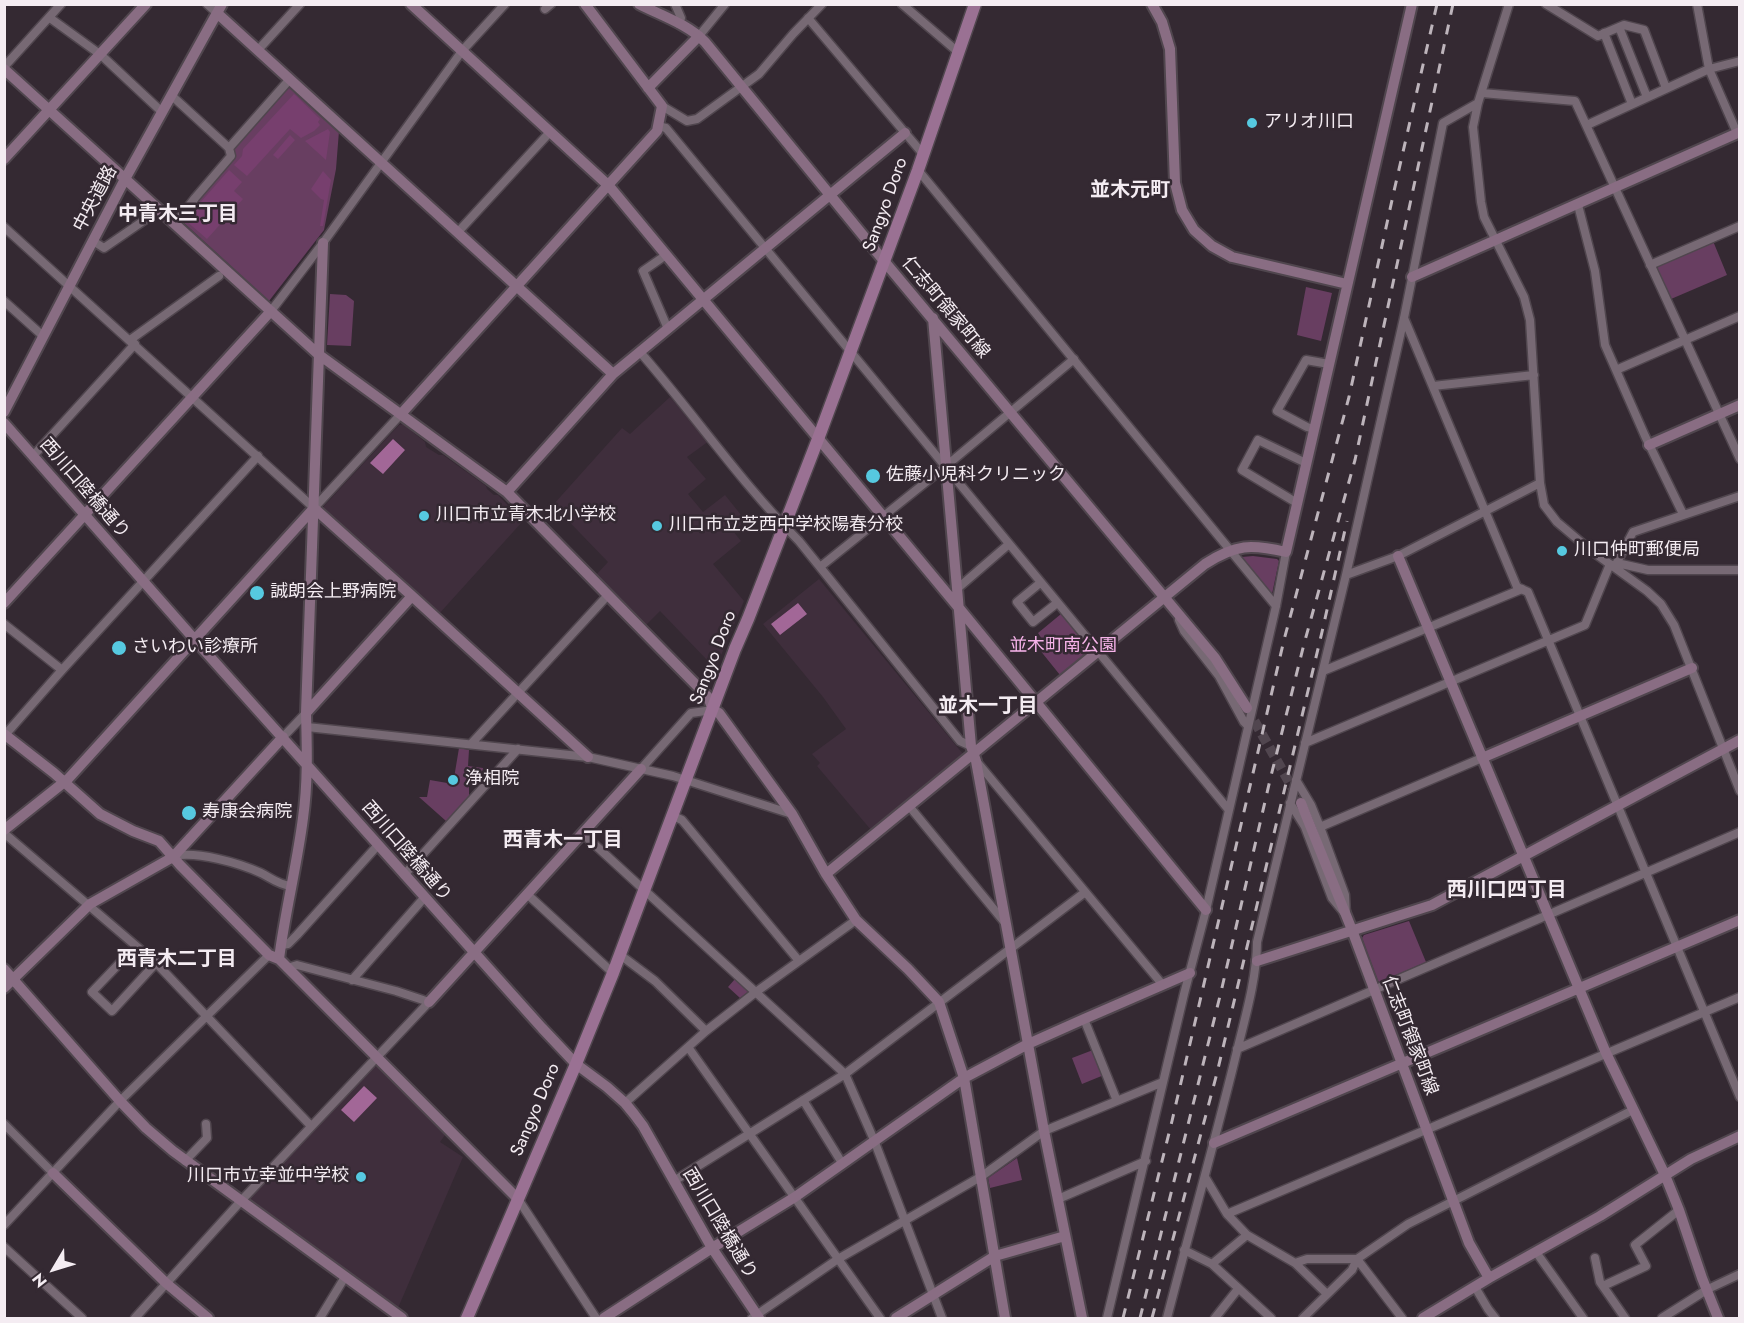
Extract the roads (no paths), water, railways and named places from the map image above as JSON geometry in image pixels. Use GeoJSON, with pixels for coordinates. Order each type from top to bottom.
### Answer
{"type":"FeatureCollection","features":[{"type":"Feature","properties":{"kind":"main road","name":"Sangyo Doro"},"geometry":{"type":"LineString","coordinates":[[467,1318],[613,973],[671,815],[851,351],[918,170],[975,4]]}},
{"type":"Feature","properties":{"kind":"street"},"geometry":{"type":"LineString","coordinates":[[62,4],[4,68],[318,354],[507,492],[708,697],[713,710],[719,714],[792,814],[826,874],[856,920],[939,1002],[964,1078],[1005,1318]]}},
{"type":"Feature","properties":{"kind":"street"},"geometry":{"type":"LineString","coordinates":[[4,159],[146,4]]}},
{"type":"Feature","properties":{"kind":"street"},"geometry":{"type":"LineString","coordinates":[[207,4],[219,9],[258,50],[613,374]]}},
{"type":"Feature","properties":{"kind":"street"},"geometry":{"type":"LineString","coordinates":[[258,50],[300,4]]}},
{"type":"Feature","properties":{"kind":"street"},"geometry":{"type":"LineString","coordinates":[[411,4],[609,186],[1206,910]]}},
{"type":"Feature","properties":{"kind":"street"},"geometry":{"type":"LineString","coordinates":[[4,603],[270,311],[323,243],[462,51],[505,4]]}},
{"type":"Feature","properties":{"kind":"street"},"geometry":{"type":"LineString","coordinates":[[585,4],[662,106],[687,121],[697,119],[759,74],[822,4]]}},
{"type":"Feature","properties":{"kind":"street","name":"仁志町領家町線"},"geometry":{"type":"LineString","coordinates":[[639,4],[699,36],[1215,658],[1247,708]]}},
{"type":"Feature","properties":{"kind":"street"},"geometry":{"type":"LineString","coordinates":[[675,4],[681,18],[679,24]]}},
{"type":"Feature","properties":{"kind":"street"},"geometry":{"type":"LineString","coordinates":[[648,88],[699,36],[725,4]]}},
{"type":"Feature","properties":{"kind":"street"},"geometry":{"type":"LineString","coordinates":[[902,4],[958,52]]}},
{"type":"Feature","properties":{"kind":"street"},"geometry":{"type":"LineString","coordinates":[[1152,4],[1162,22],[1170,50],[1175,183],[1182,210],[1194,230],[1212,246],[1232,257],[1347,284]]}},
{"type":"Feature","properties":{"kind":"street"},"geometry":{"type":"LineString","coordinates":[[1107,1318],[1206,910],[1412,4]]}},
{"type":"Feature","properties":{"kind":"street"},"geometry":{"type":"LineString","coordinates":[[1509,4],[1478,103],[1473,127],[1484,217],[1512,269],[1524,297],[1530,320],[1540,483],[1544,505],[1557,522],[1661,604],[1674,625],[1740,791]]}},
{"type":"Feature","properties":{"kind":"street"},"geometry":{"type":"LineString","coordinates":[[1546,4],[1598,36],[1624,25],[1644,30],[1666,88]]}},
{"type":"Feature","properties":{"kind":"street"},"geometry":{"type":"LineString","coordinates":[[1412,276],[1738,133],[1709,69],[1697,4]]}},
{"type":"Feature","properties":{"kind":"street","name":"中央道路"},"geometry":{"type":"LineString","coordinates":[[4,411],[125,179],[219,9]]}},
{"type":"Feature","properties":{"kind":"street"},"geometry":{"type":"LineString","coordinates":[[50,18],[101,55],[162,112]]}},
{"type":"Feature","properties":{"kind":"street"},"geometry":{"type":"LineString","coordinates":[[808,18],[923,154]]}},
{"type":"Feature","properties":{"kind":"street"},"geometry":{"type":"LineString","coordinates":[[1619,27],[1647,97]]}},
{"type":"Feature","properties":{"kind":"street"},"geometry":{"type":"LineString","coordinates":[[1604,33],[1632,104]]}},
{"type":"Feature","properties":{"kind":"street"},"geometry":{"type":"LineString","coordinates":[[1587,125],[1709,69],[1740,61]]}},
{"type":"Feature","properties":{"kind":"street"},"geometry":{"type":"LineString","coordinates":[[229,148],[290,79]]}},
{"type":"Feature","properties":{"kind":"street"},"geometry":{"type":"LineString","coordinates":[[1482,93],[1575,101],[1740,459]]}},
{"type":"Feature","properties":{"kind":"street"},"geometry":{"type":"LineString","coordinates":[[171,95],[229,148],[231,156],[175,224]]}},
{"type":"Feature","properties":{"kind":"street"},"geometry":{"type":"LineString","coordinates":[[1167,1318],[1237,1049],[1257,961],[1257,942],[1296,803],[1296,780],[1346,575],[1404,318],[1443,123],[1478,103]]}},
{"type":"Feature","properties":{"kind":"street"},"geometry":{"type":"LineString","coordinates":[[311,1126],[156,963],[4,832],[63,783],[609,186],[657,131],[662,106]]}},
{"type":"Feature","properties":{"kind":"street"},"geometry":{"type":"LineString","coordinates":[[658,126],[666,128],[1228,808]]}},
{"type":"Feature","properties":{"kind":"street"},"geometry":{"type":"LineString","coordinates":[[458,232],[550,132]]}},
{"type":"Feature","properties":{"kind":"street"},"geometry":{"type":"LineString","coordinates":[[507,492],[613,374],[906,133]]}},
{"type":"Feature","properties":{"kind":"street"},"geometry":{"type":"LineString","coordinates":[[918,170],[1276,606]]}},
{"type":"Feature","properties":{"kind":"street"},"geometry":{"type":"LineString","coordinates":[[93,241],[104,248],[149,216],[153,204]]}},
{"type":"Feature","properties":{"kind":"street"},"geometry":{"type":"LineString","coordinates":[[1578,205],[1596,272],[1605,345],[1649,445],[1683,514]]}},
{"type":"Feature","properties":{"kind":"street"},"geometry":{"type":"LineString","coordinates":[[1650,265],[1740,226]]}},
{"type":"Feature","properties":{"kind":"street"},"geometry":{"type":"LineString","coordinates":[[4,227],[588,758]]}},
{"type":"Feature","properties":{"kind":"street"},"geometry":{"type":"LineString","coordinates":[[4,1225],[120,1101],[207,1016],[274,957],[282,945],[303,819],[308,766],[306,713],[323,243]]}},
{"type":"Feature","properties":{"kind":"street"},"geometry":{"type":"LineString","coordinates":[[666,255],[644,271],[668,329]]}},
{"type":"Feature","properties":{"kind":"street"},"geometry":{"type":"LineString","coordinates":[[33,456],[132,342],[219,276]]}},
{"type":"Feature","properties":{"kind":"street"},"geometry":{"type":"LineString","coordinates":[[4,301],[43,336]]}},
{"type":"Feature","properties":{"kind":"street"},"geometry":{"type":"LineString","coordinates":[[1616,370],[1740,316]]}},
{"type":"Feature","properties":{"kind":"street"},"geometry":{"type":"LineString","coordinates":[[933,318],[974,754],[1044,1131],[1082,1318]]}},
{"type":"Feature","properties":{"kind":"street"},"geometry":{"type":"LineString","coordinates":[[1404,318],[1517,587],[1528,592],[1740,1097]]}},
{"type":"Feature","properties":{"kind":"street"},"geometry":{"type":"LineString","coordinates":[[640,352],[784,527],[820,567],[960,741],[974,754],[1084,892],[1162,984]]}},
{"type":"Feature","properties":{"kind":"street"},"geometry":{"type":"LineString","coordinates":[[820,567],[1074,359]]}},
{"type":"Feature","properties":{"kind":"street"},"geometry":{"type":"LineString","coordinates":[[1314,429],[1277,411],[1306,360],[1329,364]]}},
{"type":"Feature","properties":{"kind":"street"},"geometry":{"type":"LineString","coordinates":[[1433,386],[1534,375]]}},
{"type":"Feature","properties":{"kind":"street"},"geometry":{"type":"LineString","coordinates":[[1649,445],[1740,405]]}},
{"type":"Feature","properties":{"kind":"street","name":"西川口陸橋通り"},"geometry":{"type":"LineString","coordinates":[[4,423],[473,953],[576,1064],[607,1086],[625,1103],[643,1126],[712,1248],[756,1317]]}},
{"type":"Feature","properties":{"kind":"street"},"geometry":{"type":"LineString","coordinates":[[1297,504],[1242,470],[1258,440],[1306,464]]}},
{"type":"Feature","properties":{"kind":"street"},"geometry":{"type":"LineString","coordinates":[[258,456],[5,735],[54,773],[100,814],[159,841],[274,957],[378,1057],[518,1199],[596,1318]]}},
{"type":"Feature","properties":{"kind":"street"},"geometry":{"type":"LineString","coordinates":[[1346,575],[1398,556],[1540,483]]}},
{"type":"Feature","properties":{"kind":"street"},"geometry":{"type":"LineString","coordinates":[[1305,743],[1585,625],[1614,565],[1634,532],[1740,496]]}},
{"type":"Feature","properties":{"kind":"street"},"geometry":{"type":"LineString","coordinates":[[957,588],[1009,544]]}},
{"type":"Feature","properties":{"kind":"street"},"geometry":{"type":"LineString","coordinates":[[826,874],[1205,564],[1240,547],[1262,547],[1286,552]]}},
{"type":"Feature","properties":{"kind":"street"},"geometry":{"type":"LineString","coordinates":[[1398,556],[1606,1053],[1665,1174],[1718,1318]]}},
{"type":"Feature","properties":{"kind":"street"},"geometry":{"type":"LineString","coordinates":[[1614,565],[1648,570],[1740,570]]}},
{"type":"Feature","properties":{"kind":"street"},"geometry":{"type":"LineString","coordinates":[[1040,583],[1017,602],[1033,622],[1057,603]]}},
{"type":"Feature","properties":{"kind":"street"},"geometry":{"type":"LineString","coordinates":[[1323,671],[1522,589]]}},
{"type":"Feature","properties":{"kind":"street"},"geometry":{"type":"LineString","coordinates":[[471,744],[608,595]]}},
{"type":"Feature","properties":{"kind":"street"},"geometry":{"type":"LineString","coordinates":[[173,857],[412,596]]}},
{"type":"Feature","properties":{"kind":"street"},"geometry":{"type":"LineString","coordinates":[[1175,611],[1184,631],[1219,676],[1233,705],[1248,726]]}},
{"type":"Feature","properties":{"kind":"street"},"geometry":{"type":"LineString","coordinates":[[4,624],[62,670]]}},
{"type":"Feature","properties":{"kind":"street"},"geometry":{"type":"LineString","coordinates":[[1320,827],[1692,668]]}},
{"type":"Feature","properties":{"kind":"street"},"geometry":{"type":"LineString","coordinates":[[135,1318],[240,1202],[429,1002],[691,713],[713,710]]}},
{"type":"Feature","properties":{"kind":"street"},"geometry":{"type":"LineString","coordinates":[[307,727],[588,758],[685,780],[792,814]]}},
{"type":"Feature","properties":{"kind":"street"},"geometry":{"type":"LineString","coordinates":[[1257,961],[1424,909],[1740,740]]}},
{"type":"Feature","properties":{"kind":"street"},"geometry":{"type":"LineString","coordinates":[[404,874],[518,749]]}},
{"type":"Feature","properties":{"kind":"street"},"geometry":{"type":"LineString","coordinates":[[1296,780],[1311,805],[1320,827],[1345,895],[1346,915]]}},
{"type":"Feature","properties":{"kind":"street","name":"仁志町領家町線"},"geometry":{"type":"LineString","coordinates":[[1296,803],[1352,930],[1469,1243],[1489,1278]]}},
{"type":"Feature","properties":{"kind":"street"},"geometry":{"type":"LineString","coordinates":[[909,806],[1007,925]]}},
{"type":"Feature","properties":{"kind":"street"},"geometry":{"type":"LineString","coordinates":[[671,815],[682,820],[799,961]]}},
{"type":"Feature","properties":{"kind":"street"},"geometry":{"type":"LineString","coordinates":[[1237,1049],[1740,832]]}},
{"type":"Feature","properties":{"kind":"street"},"geometry":{"type":"LineString","coordinates":[[582,833],[845,1074],[906,1220],[942,1318]]}},
{"type":"Feature","properties":{"kind":"street"},"geometry":{"type":"LineString","coordinates":[[282,945],[288,944],[297,935],[378,845]]}},
{"type":"Feature","properties":{"kind":"street"},"geometry":{"type":"LineString","coordinates":[[4,988],[90,904],[173,857],[183,854],[229,862],[258,872],[283,885],[291,886]]}},
{"type":"Feature","properties":{"kind":"street"},"geometry":{"type":"LineString","coordinates":[[674,1181],[845,1074],[1084,892]]}},
{"type":"Feature","properties":{"kind":"street"},"geometry":{"type":"LineString","coordinates":[[527,894],[613,973]]}},
{"type":"Feature","properties":{"kind":"street"},"geometry":{"type":"LineString","coordinates":[[352,980],[424,898]]}},
{"type":"Feature","properties":{"kind":"street"},"geometry":{"type":"LineString","coordinates":[[625,1103],[706,1031],[856,920]]}},
{"type":"Feature","properties":{"kind":"street"},"geometry":{"type":"LineString","coordinates":[[1214,1143],[1740,920]]}},
{"type":"Feature","properties":{"kind":"street"},"geometry":{"type":"LineString","coordinates":[[136,946],[92,992],[112,1011],[156,963]]}},
{"type":"Feature","properties":{"kind":"street"},"geometry":{"type":"LineString","coordinates":[[619,954],[655,981],[706,1031]]}},
{"type":"Feature","properties":{"kind":"street"},"geometry":{"type":"LineString","coordinates":[[287,968],[297,965],[429,1002]]}},
{"type":"Feature","properties":{"kind":"street"},"geometry":{"type":"LineString","coordinates":[[4,969],[146,1128],[185,1161],[240,1202],[402,1318]]}},
{"type":"Feature","properties":{"kind":"street"},"geometry":{"type":"LineString","coordinates":[[604,1318],[795,1197],[964,1078],[1029,1044],[1190,973]]}},
{"type":"Feature","properties":{"kind":"street"},"geometry":{"type":"LineString","coordinates":[[1227,1214],[1740,997]]}},
{"type":"Feature","properties":{"kind":"street"},"geometry":{"type":"LineString","coordinates":[[1084,1019],[1117,1101]]}},
{"type":"Feature","properties":{"kind":"street"},"geometry":{"type":"LineString","coordinates":[[688,1047],[880,1318]]}},
{"type":"Feature","properties":{"kind":"street"},"geometry":{"type":"LineString","coordinates":[[756,1317],[838,1259],[982,1176],[1044,1131],[1164,1082]]}},
{"type":"Feature","properties":{"kind":"street"},"geometry":{"type":"LineString","coordinates":[[803,1100],[842,1163]]}},
{"type":"Feature","properties":{"kind":"street"},"geometry":{"type":"LineString","coordinates":[[1303,1318],[1352,1270],[1357,1259],[1408,1224],[1633,1110]]}},
{"type":"Feature","properties":{"kind":"street"},"geometry":{"type":"LineString","coordinates":[[4,1124],[166,1283],[208,1318]]}},
{"type":"Feature","properties":{"kind":"street"},"geometry":{"type":"LineString","coordinates":[[185,1161],[207,1138],[206,1124]]}},
{"type":"Feature","properties":{"kind":"street"},"geometry":{"type":"LineString","coordinates":[[1423,1318],[1600,1216],[1691,1159],[1740,1136]]}},
{"type":"Feature","properties":{"kind":"street"},"geometry":{"type":"LineString","coordinates":[[1058,1199],[1146,1161]]}},
{"type":"Feature","properties":{"kind":"street"},"geometry":{"type":"LineString","coordinates":[[1205,1177],[1227,1214],[1247,1235],[1295,1263],[1327,1294]]}},
{"type":"Feature","properties":{"kind":"street"},"geometry":{"type":"LineString","coordinates":[[1603,1286],[1646,1266],[1635,1245],[1679,1210]]}},
{"type":"Feature","properties":{"kind":"street"},"geometry":{"type":"LineString","coordinates":[[1212,1264],[1247,1235]]}},
{"type":"Feature","properties":{"kind":"street"},"geometry":{"type":"LineString","coordinates":[[896,1318],[995,1256],[1065,1236]]}},
{"type":"Feature","properties":{"kind":"street"},"geometry":{"type":"LineString","coordinates":[[4,1247],[82,1318]]}},
{"type":"Feature","properties":{"kind":"street"},"geometry":{"type":"LineString","coordinates":[[1184,1250],[1212,1264],[1271,1318]]}},
{"type":"Feature","properties":{"kind":"street"},"geometry":{"type":"LineString","coordinates":[[1536,1252],[1583,1318]]}},
{"type":"Feature","properties":{"kind":"street"},"geometry":{"type":"LineString","coordinates":[[1596,1258],[1600,1282],[1625,1318]]}},
{"type":"Feature","properties":{"kind":"street"},"geometry":{"type":"LineString","coordinates":[[1295,1263],[1307,1259],[1357,1259]]}},
{"type":"Feature","properties":{"kind":"street"},"geometry":{"type":"LineString","coordinates":[[1357,1259],[1402,1318]]}},
{"type":"Feature","properties":{"kind":"street"},"geometry":{"type":"LineString","coordinates":[[1662,1318],[1708,1289],[1740,1274]]}},
{"type":"Feature","properties":{"kind":"street"},"geometry":{"type":"LineString","coordinates":[[320,1318],[345,1277]]}},
{"type":"Feature","properties":{"kind":"street"},"geometry":{"type":"LineString","coordinates":[[1475,1287],[1495,1318]]}},
{"type":"Feature","properties":{"kind":"street"},"geometry":{"type":"LineString","coordinates":[[1215,1318],[1238,1289]]}},
{"type":"Feature","properties":{"kind":"tunnel"},"geometry":{"type":"LineString","coordinates":[[1247,708],[1301,803]]}},
{"type":"Feature","properties":{"kind":"railway"},"geometry":{"type":"LineString","coordinates":[[1123,1318],[1172,1121],[1284,640],[1349,397],[1437,4]]}},
{"type":"Feature","properties":{"kind":"railway"},"geometry":{"type":"LineString","coordinates":[[1140,1318],[1304,644],[1355,460],[1453,4]]}},
{"type":"Feature","properties":{"kind":"railway"},"geometry":{"type":"LineString","coordinates":[[1152,1318],[1217,1073],[1347,521]]}},
{"type":"Feature","properties":{"kind":"place","name":"アリオ川口"},"geometry":{"type":"Point","coordinates":[1252,123]}},
{"type":"Feature","properties":{"kind":"place","name":"佐藤小児科クリニック"},"geometry":{"type":"Point","coordinates":[873,476]}},
{"type":"Feature","properties":{"kind":"place","name":"川口市立青木北小学校"},"geometry":{"type":"Point","coordinates":[424,516]}},
{"type":"Feature","properties":{"kind":"place","name":"川口市立芝西中学校陽春分校"},"geometry":{"type":"Point","coordinates":[657,526]}},
{"type":"Feature","properties":{"kind":"place","name":"川口仲町郵便局"},"geometry":{"type":"Point","coordinates":[1562,551]}},
{"type":"Feature","properties":{"kind":"place","name":"誠朗会上野病院"},"geometry":{"type":"Point","coordinates":[257,593]}},
{"type":"Feature","properties":{"kind":"place","name":"さいわい診療所"},"geometry":{"type":"Point","coordinates":[119,648]}},
{"type":"Feature","properties":{"kind":"place","name":"浄相院"},"geometry":{"type":"Point","coordinates":[453,780]}},
{"type":"Feature","properties":{"kind":"place","name":"寿康会病院"},"geometry":{"type":"Point","coordinates":[189,813]}},
{"type":"Feature","properties":{"kind":"place","name":"川口市立幸並中学校"},"geometry":{"type":"Point","coordinates":[361,1177]}},
{"type":"Feature","properties":{"kind":"district","name":"並木元町"},"geometry":{"type":"Point","coordinates":[1130,191]}},
{"type":"Feature","properties":{"kind":"district","name":"中青木三丁目"},"geometry":{"type":"Point","coordinates":[178,215]}},
{"type":"Feature","properties":{"kind":"district","name":"並木一丁目"},"geometry":{"type":"Point","coordinates":[988,707]}},
{"type":"Feature","properties":{"kind":"district","name":"西青木一丁目"},"geometry":{"type":"Point","coordinates":[563,841]}},
{"type":"Feature","properties":{"kind":"district","name":"西川口四丁目"},"geometry":{"type":"Point","coordinates":[1507,891]}},
{"type":"Feature","properties":{"kind":"district","name":"西青木二丁目"},"geometry":{"type":"Point","coordinates":[177,960]}},
{"type":"Feature","properties":{"kind":"park label","name":"並木町南公園"},"geometry":{"type":"Point","coordinates":[1063,647]}}]}
